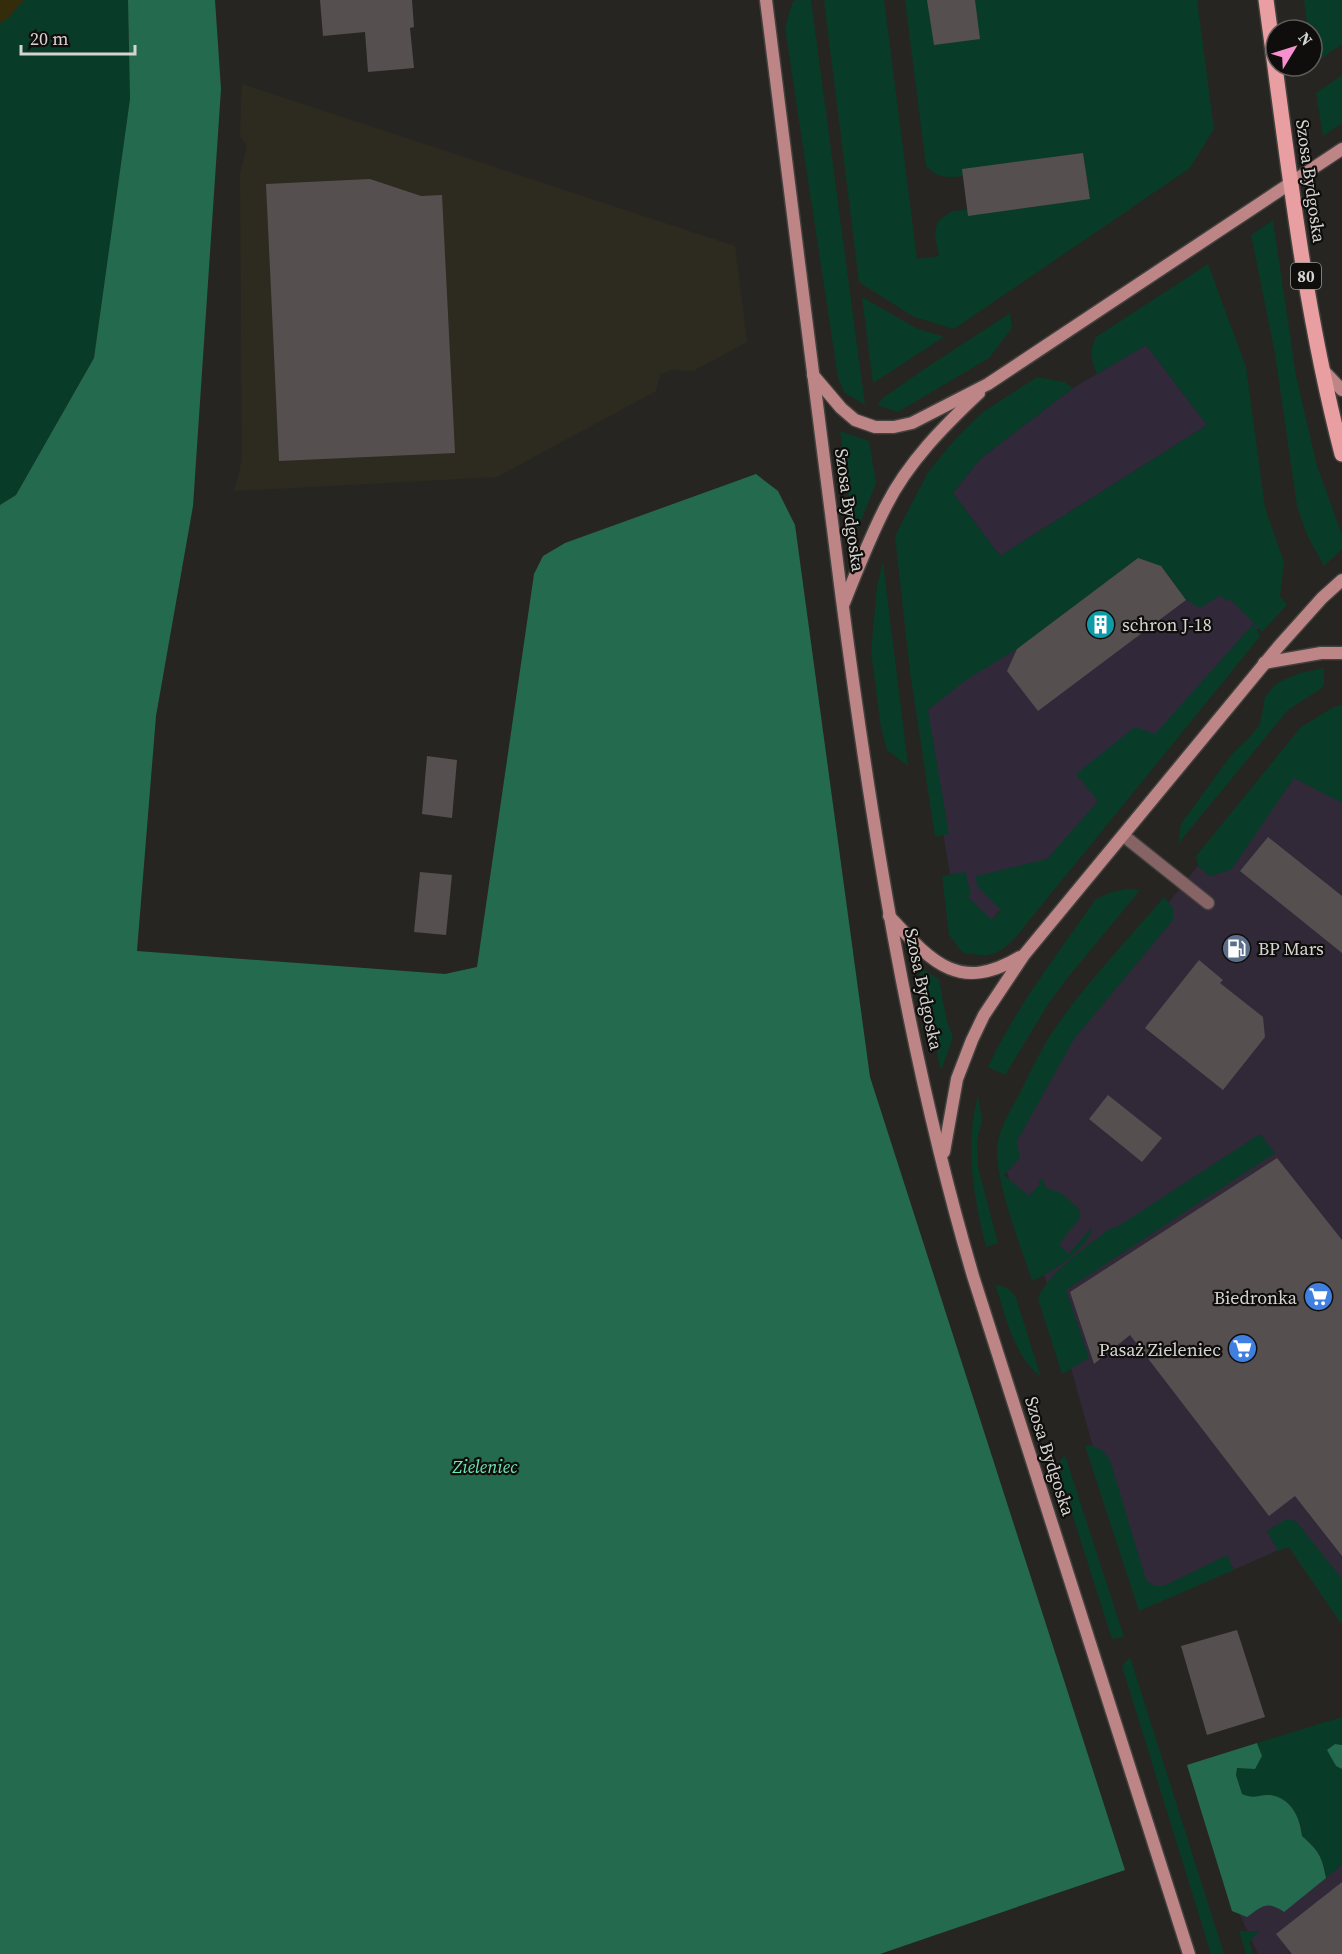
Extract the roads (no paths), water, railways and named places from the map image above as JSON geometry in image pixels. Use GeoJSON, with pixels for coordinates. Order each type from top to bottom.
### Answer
{"type":"FeatureCollection","features":[{"type":"Feature","properties":{"kind":"main road","name":"Szosa Bydgoska"},"geometry":{"type":"LineString","coordinates":[[1266,0],[1291,184],[1320,367]]}},
{"type":"Feature","properties":{"kind":"main road","name":"80"},"geometry":{"type":"LineString","coordinates":[[1320,367],[1342,454]]}},
{"type":"Feature","properties":{"kind":"street","name":"Szosa Bydgoska"},"geometry":{"type":"LineString","coordinates":[[766,0],[853,688],[889,916],[908,1009],[953,1209],[1189,1954]]}},
{"type":"Feature","properties":{"kind":"street"},"geometry":{"type":"LineString","coordinates":[[812,374],[841,408],[855,420],[875,427],[894,428],[912,423],[988,384],[1342,149]]}},
{"type":"Feature","properties":{"kind":"street"},"geometry":{"type":"LineString","coordinates":[[1320,367],[1342,390]]}},
{"type":"Feature","properties":{"kind":"street"},"geometry":{"type":"LineString","coordinates":[[843,605],[886,505],[905,474],[941,428],[988,384]]}},
{"type":"Feature","properties":{"kind":"street"},"geometry":{"type":"LineString","coordinates":[[942,1162],[957,1079],[972,1040],[984,1015],[1024,955],[1264,663],[1322,598],[1342,580]]}},
{"type":"Feature","properties":{"kind":"street"},"geometry":{"type":"LineString","coordinates":[[1264,663],[1321,653],[1342,653]]}},
{"type":"Feature","properties":{"kind":"street"},"geometry":{"type":"LineString","coordinates":[[889,916],[928,956],[951,969],[974,975],[1006,966],[1024,955]]}},
{"type":"Feature","properties":{"kind":"lane"},"geometry":{"type":"LineString","coordinates":[[1124,836],[1208,903]]}},
{"type":"Feature","properties":{"kind":"place","name":"schron J-18"},"geometry":{"type":"Point","coordinates":[1101,624]}},
{"type":"Feature","properties":{"kind":"place","name":"BP Mars"},"geometry":{"type":"Point","coordinates":[1237,948]}},
{"type":"Feature","properties":{"kind":"place","name":"Biedronka"},"geometry":{"type":"Point","coordinates":[1318,1297]}},
{"type":"Feature","properties":{"kind":"place","name":"Pasaż Zieleniec"},"geometry":{"type":"Point","coordinates":[1242,1349]}},
{"type":"Feature","properties":{"kind":"park label","name":"Zieleniec"},"geometry":{"type":"Point","coordinates":[485,1466]}}]}
